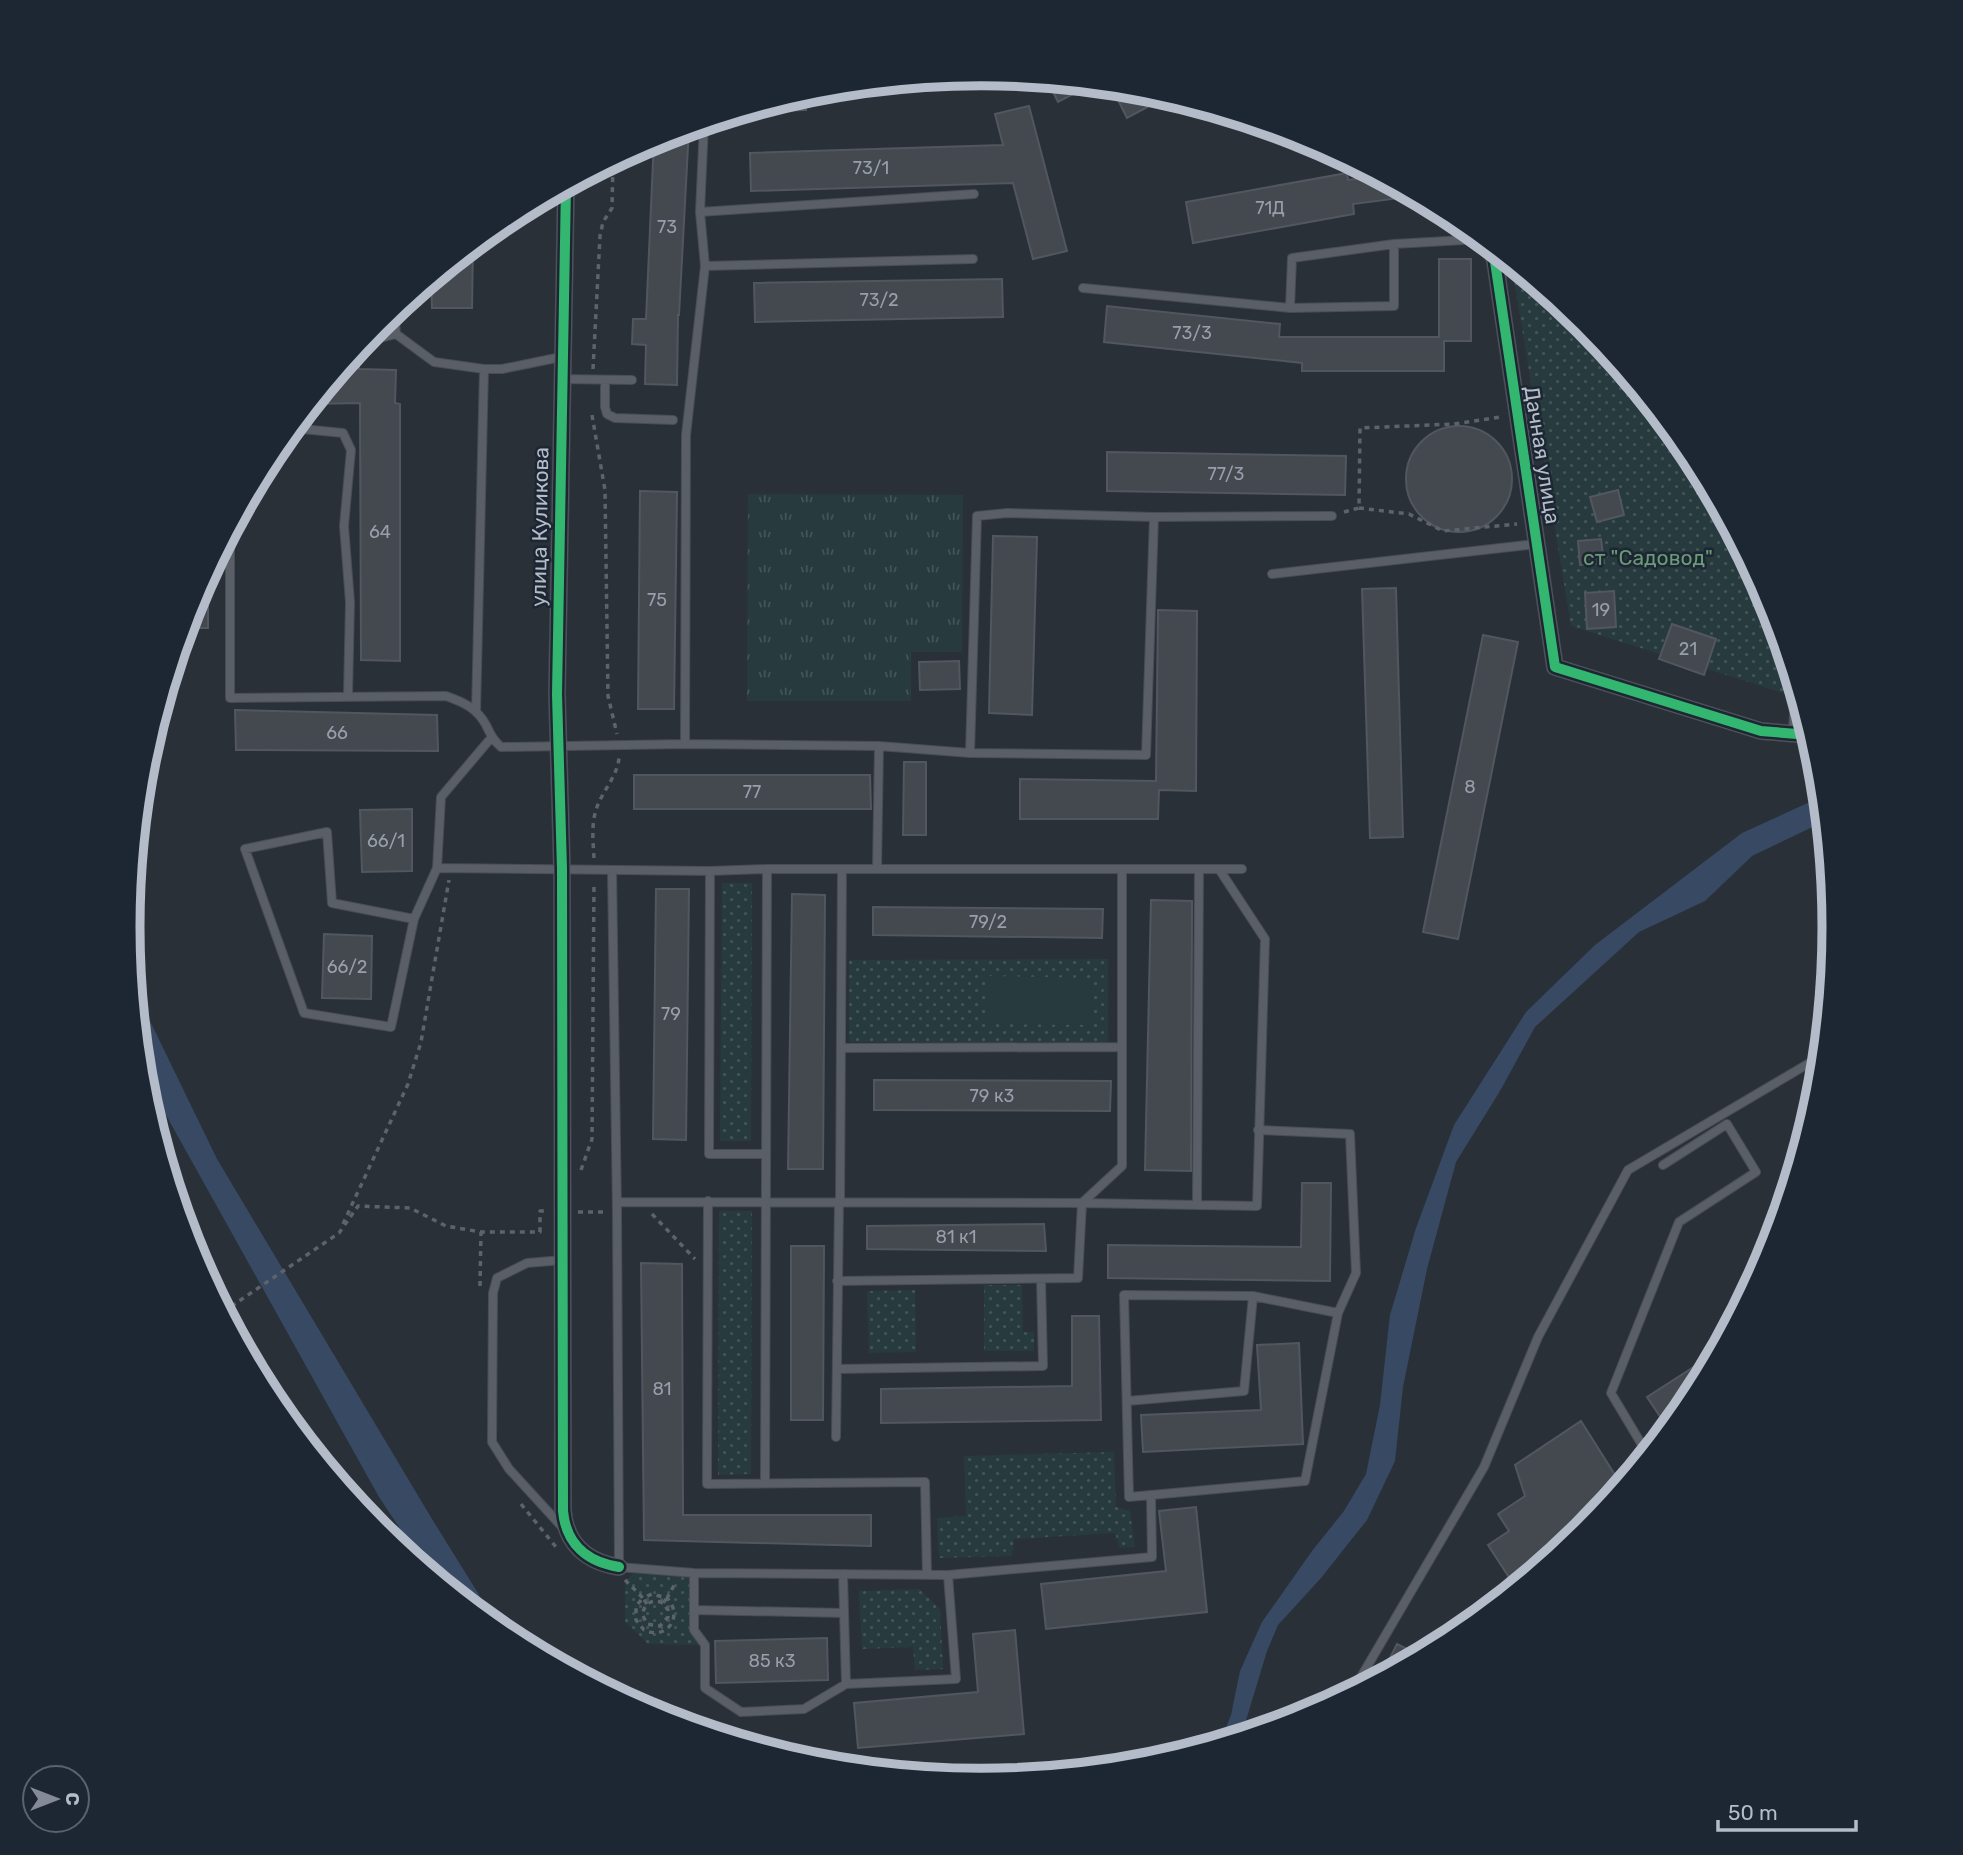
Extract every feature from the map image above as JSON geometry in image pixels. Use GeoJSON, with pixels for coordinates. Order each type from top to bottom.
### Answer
{"type":"FeatureCollection","features":[{"type":"Feature","properties":{"kind":"street","name":"улица Куликова"},"geometry":{"type":"LineString","coordinates":[[566,196],[557,694],[562,869],[563,1511],[569,1535]]}},
{"type":"Feature","properties":{"kind":"street","name":"Дачная улица"},"geometry":{"type":"LineString","coordinates":[[1495,261],[1555,667],[1761,731],[1800,733]]}},
{"type":"Feature","properties":{"kind":"street"},"geometry":{"type":"LineString","coordinates":[[569,1535],[575,1545],[593,1560],[622,1573]]}},
{"type":"Feature","properties":{"kind":"lane"},"geometry":{"type":"LineString","coordinates":[[685,744],[686,435],[705,266],[700,212],[704,133]]}},
{"type":"Feature","properties":{"kind":"lane"},"geometry":{"type":"LineString","coordinates":[[700,212],[974,194]]}},
{"type":"Feature","properties":{"kind":"lane"},"geometry":{"type":"LineString","coordinates":[[1290,308],[1292,258],[1394,244],[1466,240]]}},
{"type":"Feature","properties":{"kind":"lane"},"geometry":{"type":"LineString","coordinates":[[1083,288],[1290,308],[1394,306],[1394,244]]}},
{"type":"Feature","properties":{"kind":"lane"},"geometry":{"type":"LineString","coordinates":[[705,266],[972,259]]}},
{"type":"Feature","properties":{"kind":"lane"},"geometry":{"type":"LineString","coordinates":[[395,324],[396,334],[434,362],[502,369],[561,356]]}},
{"type":"Feature","properties":{"kind":"lane"},"geometry":{"type":"LineString","coordinates":[[381,338],[396,334]]}},
{"type":"Feature","properties":{"kind":"lane"},"geometry":{"type":"LineString","coordinates":[[476,712],[484,369]]}},
{"type":"Feature","properties":{"kind":"lane"},"geometry":{"type":"LineString","coordinates":[[561,379],[632,380]]}},
{"type":"Feature","properties":{"kind":"lane"},"geometry":{"type":"LineString","coordinates":[[605,380],[607,414],[615,418],[673,419]]}},
{"type":"Feature","properties":{"kind":"lane"},"geometry":{"type":"LineString","coordinates":[[304,429],[343,433],[351,450],[344,526],[350,602],[348,696]]}},
{"type":"Feature","properties":{"kind":"lane"},"geometry":{"type":"LineString","coordinates":[[970,753],[976,516],[1007,513],[1154,517],[1332,516]]}},
{"type":"Feature","properties":{"kind":"lane"},"geometry":{"type":"LineString","coordinates":[[230,549],[230,698],[446,696],[463,702],[476,712],[491,738],[501,747],[685,744],[879,746],[970,753],[1146,755],[1154,517]]}},
{"type":"Feature","properties":{"kind":"lane"},"geometry":{"type":"LineString","coordinates":[[1272,574],[1536,544]]}},
{"type":"Feature","properties":{"kind":"lane"},"geometry":{"type":"LineString","coordinates":[[414,919],[332,903],[327,832],[245,849],[304,1013],[390,1027],[414,919],[437,868],[441,797],[491,738]]}},
{"type":"Feature","properties":{"kind":"lane"},"geometry":{"type":"LineString","coordinates":[[877,869],[879,746]]}},
{"type":"Feature","properties":{"kind":"lane"},"geometry":{"type":"LineString","coordinates":[[437,868],[710,871],[1242,869]]}},
{"type":"Feature","properties":{"kind":"lane"},"geometry":{"type":"LineString","coordinates":[[765,1483],[767,869]]}},
{"type":"Feature","properties":{"kind":"lane"},"geometry":{"type":"LineString","coordinates":[[836,1437],[842,869]]}},
{"type":"Feature","properties":{"kind":"lane"},"geometry":{"type":"LineString","coordinates":[[837,1282],[1078,1278],[1082,1203],[1122,1166],[1122,869]]}},
{"type":"Feature","properties":{"kind":"lane"},"geometry":{"type":"LineString","coordinates":[[1197,1205],[1199,869]]}},
{"type":"Feature","properties":{"kind":"lane"},"geometry":{"type":"LineString","coordinates":[[617,1207],[641,1202],[709,1201],[1257,1206],[1265,939],[1219,869]]}},
{"type":"Feature","properties":{"kind":"lane"},"geometry":{"type":"LineString","coordinates":[[612,870],[622,1573],[948,1575],[1152,1557],[1151,1495]]}},
{"type":"Feature","properties":{"kind":"lane"},"geometry":{"type":"LineString","coordinates":[[710,871],[709,1154],[765,1154]]}},
{"type":"Feature","properties":{"kind":"lane"},"geometry":{"type":"LineString","coordinates":[[841,1048],[1122,1047]]}},
{"type":"Feature","properties":{"kind":"lane"},"geometry":{"type":"LineString","coordinates":[[1360,1679],[1483,1467],[1538,1337],[1628,1170],[1812,1061]]}},
{"type":"Feature","properties":{"kind":"lane"},"geometry":{"type":"LineString","coordinates":[[1643,1447],[1611,1393],[1679,1222],[1756,1172],[1727,1124],[1663,1165]]}},
{"type":"Feature","properties":{"kind":"lane"},"geometry":{"type":"LineString","coordinates":[[1258,1130],[1350,1134],[1356,1273],[1338,1313],[1305,1481],[1129,1497],[1124,1295],[1252,1296],[1338,1313]]}},
{"type":"Feature","properties":{"kind":"lane"},"geometry":{"type":"LineString","coordinates":[[709,1201],[707,1484],[925,1482],[927,1575]]}},
{"type":"Feature","properties":{"kind":"lane"},"geometry":{"type":"LineString","coordinates":[[563,1260],[527,1264],[497,1278],[494,1293],[492,1443],[509,1469],[569,1535]]}},
{"type":"Feature","properties":{"kind":"lane"},"geometry":{"type":"LineString","coordinates":[[836,1369],[1043,1366],[1041,1279]]}},
{"type":"Feature","properties":{"kind":"lane"},"geometry":{"type":"LineString","coordinates":[[1127,1401],[1244,1391],[1252,1296]]}},
{"type":"Feature","properties":{"kind":"lane"},"geometry":{"type":"LineString","coordinates":[[694,1573],[694,1630],[705,1645],[705,1688],[741,1712],[804,1709],[846,1684],[956,1679],[948,1575]]}},
{"type":"Feature","properties":{"kind":"lane"},"geometry":{"type":"LineString","coordinates":[[843,1574],[846,1684]]}},
{"type":"Feature","properties":{"kind":"lane"},"geometry":{"type":"LineString","coordinates":[[694,1610],[844,1613]]}},
{"type":"Feature","properties":{"kind":"path"},"geometry":{"type":"LineString","coordinates":[[593,380],[600,236],[603,222],[612,208],[613,171]]}},
{"type":"Feature","properties":{"kind":"path"},"geometry":{"type":"LineString","coordinates":[[577,1180],[592,1139],[593,820],[598,804],[619,764],[619,745],[608,696],[605,490],[592,411]]}},
{"type":"Feature","properties":{"kind":"path"},"geometry":{"type":"LineString","coordinates":[[1359,508],[1360,428],[1454,424],[1516,414]]}},
{"type":"Feature","properties":{"kind":"path"},"geometry":{"type":"LineString","coordinates":[[1332,516],[1359,508],[1409,514],[1443,531],[1534,523]]}},
{"type":"Feature","properties":{"kind":"path"},"geometry":{"type":"LineString","coordinates":[[339,1233],[408,1084],[421,1042],[451,868]]}},
{"type":"Feature","properties":{"kind":"path"},"geometry":{"type":"LineString","coordinates":[[641,1202],[708,1272]]}},
{"type":"Feature","properties":{"kind":"path"},"geometry":{"type":"LineString","coordinates":[[231,1307],[339,1233],[358,1206],[410,1208],[446,1226],[481,1232],[540,1232],[540,1211],[563,1212],[617,1207]]}},
{"type":"Feature","properties":{"kind":"path"},"geometry":{"type":"LineString","coordinates":[[481,1232],[481,1287]]}},
{"type":"Feature","properties":{"kind":"path"},"geometry":{"type":"LineString","coordinates":[[520,1502],[560,1550]]}},
{"type":"Feature","properties":{"kind":"path"},"geometry":{"type":"LineString","coordinates":[[622,1573],[647,1604]]}},
{"type":"Feature","properties":{"kind":"path"},"geometry":{"type":"LineString","coordinates":[[663,1603],[677,1581]]}},
{"type":"Feature","properties":{"kind":"path"},"geometry":{"type":"LineString","coordinates":[[652,1594],[667,1598],[673,1604],[675,1613],[668,1629],[657,1633],[644,1630],[635,1614],[636,1606],[643,1598],[652,1594]]}},
{"type":"Feature","properties":{"kind":"path"},"geometry":{"type":"LineString","coordinates":[[642,1614],[647,1604],[655,1600],[663,1603],[668,1614]]}},
{"type":"Feature","properties":{"kind":"path"},"geometry":{"type":"LineString","coordinates":[[668,1614],[675,1613]]}},
{"type":"Feature","properties":{"kind":"path"},"geometry":{"type":"LineString","coordinates":[[635,1614],[642,1614]]}},
{"type":"Feature","properties":{"kind":"path"},"geometry":{"type":"LineString","coordinates":[[642,1614],[647,1625]]}},
{"type":"Feature","properties":{"kind":"path"},"geometry":{"type":"LineString","coordinates":[[647,1625],[655,1627],[663,1624],[668,1614]]}},
{"type":"Feature","properties":{"kind":"path"},"geometry":{"type":"LineString","coordinates":[[663,1624],[668,1629]]}},
{"type":"Feature","properties":{"kind":"path"},"geometry":{"type":"LineString","coordinates":[[644,1630],[647,1625]]}},
{"type":"Feature","properties":{"kind":"green space","name":"ст \"Садовод\""},"geometry":{"type":"Polygon","coordinates":[[[1513,276],[1577,332],[1614,372],[1681,460],[1736,555],[1759,605],[1790,693],[1571,626],[1513,276]]]}},
{"type":"Feature","properties":{"kind":"green space"},"geometry":{"type":"Polygon","coordinates":[[[748,494],[963,495],[962,652],[911,652],[911,701],[747,701],[748,494]]]}},
{"type":"Feature","properties":{"kind":"green space"},"geometry":{"type":"Polygon","coordinates":[[[722,883],[752,883],[751,1141],[720,1141],[722,883]]]}},
{"type":"Feature","properties":{"kind":"green space"},"geometry":{"type":"Polygon","coordinates":[[[1108,959],[1108,1042],[849,1042],[849,960],[1108,959]]]}},
{"type":"Feature","properties":{"kind":"green space"},"geometry":{"type":"Polygon","coordinates":[[[985,976],[1091,978],[1090,1025],[985,1024],[985,976]]]}},
{"type":"Feature","properties":{"kind":"green space"},"geometry":{"type":"Polygon","coordinates":[[[719,1211],[752,1211],[751,1474],[718,1475],[719,1211]]]}},
{"type":"Feature","properties":{"kind":"green space"},"geometry":{"type":"Polygon","coordinates":[[[984,1285],[1022,1285],[1023,1332],[1034,1332],[1034,1351],[984,1351],[984,1285]]]}},
{"type":"Feature","properties":{"kind":"green space"},"geometry":{"type":"Polygon","coordinates":[[[915,1290],[916,1352],[869,1353],[867,1291],[915,1290]]]}},
{"type":"Feature","properties":{"kind":"green space"},"geometry":{"type":"Polygon","coordinates":[[[1114,1452],[1116,1507],[1130,1511],[1135,1547],[1120,1548],[1115,1533],[1014,1539],[1012,1556],[939,1558],[937,1518],[966,1516],[964,1456],[1114,1452]]]}},
{"type":"Feature","properties":{"kind":"green space"},"geometry":{"type":"Polygon","coordinates":[[[637,1569],[694,1573],[694,1630],[705,1645],[648,1644],[625,1622],[625,1582],[637,1569]]]}},
{"type":"Feature","properties":{"kind":"green space"},"geometry":{"type":"Polygon","coordinates":[[[919,1589],[940,1609],[943,1669],[915,1670],[913,1647],[862,1649],[859,1591],[919,1589]]]}},
{"type":"Feature","properties":{"kind":"water"},"geometry":{"type":"Polygon","coordinates":[[[1813,801],[1817,825],[1752,856],[1705,901],[1639,932],[1535,1027],[1500,1091],[1456,1162],[1427,1269],[1403,1387],[1395,1461],[1367,1520],[1321,1578],[1278,1625],[1267,1651],[1244,1727],[1224,1734],[1231,1715],[1240,1671],[1262,1622],[1344,1511],[1366,1474],[1380,1405],[1390,1315],[1416,1228],[1454,1125],[1526,1012],[1595,945],[1742,833],[1813,801]]]}},
{"type":"Feature","properties":{"kind":"water"},"geometry":{"type":"Polygon","coordinates":[[[144,1010],[217,1159],[487,1608],[412,1547],[379,1497],[158,1101],[144,1010]]]}},
{"type":"Feature","properties":{"kind":"building"},"geometry":{"type":"Polygon","coordinates":[[[1052,89],[1074,91],[1075,93],[1058,102],[1052,89]]]}},
{"type":"Feature","properties":{"kind":"building"},"geometry":{"type":"Polygon","coordinates":[[[1117,97],[1154,104],[1127,118],[1117,97]]]}},
{"type":"Feature","properties":{"kind":"building"},"geometry":{"type":"Polygon","coordinates":[[[806,104],[806,110],[779,111],[806,104]]]}},
{"type":"Feature","properties":{"kind":"building"},"geometry":{"type":"Polygon","coordinates":[[[1029,106],[1067,251],[1033,259],[1013,183],[751,191],[750,153],[1003,145],[995,114],[1029,106]]]}},
{"type":"Feature","properties":{"kind":"building"},"geometry":{"type":"Polygon","coordinates":[[[688,139],[678,315],[677,385],[645,384],[646,345],[632,344],[633,319],[646,319],[653,153],[688,139]]]}},
{"type":"Feature","properties":{"kind":"building"},"geometry":{"type":"Polygon","coordinates":[[[1347,173],[1348,180],[1363,178],[1400,198],[1353,204],[1354,214],[1193,243],[1186,202],[1347,173]]]}},
{"type":"Feature","properties":{"kind":"building"},"geometry":{"type":"Polygon","coordinates":[[[473,257],[472,308],[432,308],[431,291],[473,257]]]}},
{"type":"Feature","properties":{"kind":"building"},"geometry":{"type":"Polygon","coordinates":[[[1439,259],[1471,259],[1471,341],[1444,341],[1444,371],[1302,371],[1302,363],[1104,342],[1107,306],[1280,324],[1279,337],[1439,337],[1439,259]]]}},
{"type":"Feature","properties":{"kind":"building"},"geometry":{"type":"Polygon","coordinates":[[[1002,279],[1003,317],[755,322],[754,283],[1002,279]]]}},
{"type":"Feature","properties":{"kind":"building"},"geometry":{"type":"Polygon","coordinates":[[[355,365],[359,365],[359,369],[396,370],[395,403],[400,404],[400,661],[361,660],[360,403],[323,404],[355,365]]]}},
{"type":"Feature","properties":{"kind":"building"},"geometry":{"type":"Polygon","coordinates":[[[1459,426],[1479,430],[1497,441],[1508,459],[1512,479],[1508,499],[1497,517],[1479,528],[1459,532],[1439,528],[1421,517],[1410,499],[1406,479],[1410,459],[1421,441],[1439,430],[1459,426]]]}},
{"type":"Feature","properties":{"kind":"building"},"geometry":{"type":"Polygon","coordinates":[[[1107,452],[1346,456],[1345,495],[1107,491],[1107,452]]]}},
{"type":"Feature","properties":{"kind":"building"},"geometry":{"type":"Polygon","coordinates":[[[1618,490],[1624,515],[1597,522],[1590,497],[1618,490]]]}},
{"type":"Feature","properties":{"kind":"building"},"geometry":{"type":"Polygon","coordinates":[[[640,491],[677,492],[674,709],[638,709],[640,491]]]}},
{"type":"Feature","properties":{"kind":"building"},"geometry":{"type":"Polygon","coordinates":[[[993,536],[1037,537],[1032,715],[989,713],[993,536]]]}},
{"type":"Feature","properties":{"kind":"building"},"geometry":{"type":"Polygon","coordinates":[[[1601,539],[1604,563],[1580,565],[1578,541],[1601,539]]]}},
{"type":"Feature","properties":{"kind":"building"},"geometry":{"type":"Polygon","coordinates":[[[1396,588],[1403,837],[1370,838],[1362,589],[1396,588]]]}},
{"type":"Feature","properties":{"kind":"building"},"geometry":{"type":"Polygon","coordinates":[[[1614,591],[1616,627],[1587,629],[1585,593],[1614,591]]]}},
{"type":"Feature","properties":{"kind":"building"},"geometry":{"type":"Polygon","coordinates":[[[208,596],[208,628],[195,628],[208,596]]]}},
{"type":"Feature","properties":{"kind":"building"},"geometry":{"type":"Polygon","coordinates":[[[1158,610],[1197,611],[1196,791],[1159,790],[1158,819],[1020,819],[1020,779],[1156,781],[1158,610]]]}},
{"type":"Feature","properties":{"kind":"building"},"geometry":{"type":"Polygon","coordinates":[[[1672,624],[1716,639],[1704,675],[1659,659],[1672,624]]]}},
{"type":"Feature","properties":{"kind":"building"},"geometry":{"type":"Polygon","coordinates":[[[1483,635],[1518,642],[1458,939],[1423,932],[1483,635]]]}},
{"type":"Feature","properties":{"kind":"building"},"geometry":{"type":"Polygon","coordinates":[[[959,661],[960,689],[920,690],[919,662],[959,661]]]}},
{"type":"Feature","properties":{"kind":"building"},"geometry":{"type":"Polygon","coordinates":[[[235,710],[437,715],[438,751],[236,750],[235,710]]]}},
{"type":"Feature","properties":{"kind":"building"},"geometry":{"type":"Polygon","coordinates":[[[904,762],[926,762],[926,835],[903,835],[904,762]]]}},
{"type":"Feature","properties":{"kind":"building"},"geometry":{"type":"Polygon","coordinates":[[[634,775],[870,775],[871,809],[634,809],[634,775]]]}},
{"type":"Feature","properties":{"kind":"building"},"geometry":{"type":"Polygon","coordinates":[[[412,809],[412,871],[362,872],[360,810],[412,809]]]}},
{"type":"Feature","properties":{"kind":"building"},"geometry":{"type":"Polygon","coordinates":[[[656,889],[689,889],[686,1140],[653,1139],[656,889]]]}},
{"type":"Feature","properties":{"kind":"building"},"geometry":{"type":"Polygon","coordinates":[[[792,894],[825,895],[823,1169],[788,1169],[792,894]]]}},
{"type":"Feature","properties":{"kind":"building"},"geometry":{"type":"Polygon","coordinates":[[[1151,900],[1192,901],[1191,1171],[1145,1170],[1151,900]]]}},
{"type":"Feature","properties":{"kind":"building"},"geometry":{"type":"Polygon","coordinates":[[[873,907],[1103,909],[1102,938],[873,935],[873,907]]]}},
{"type":"Feature","properties":{"kind":"building"},"geometry":{"type":"Polygon","coordinates":[[[324,934],[372,936],[371,999],[322,998],[324,934]]]}},
{"type":"Feature","properties":{"kind":"building"},"geometry":{"type":"Polygon","coordinates":[[[874,1080],[1111,1081],[1110,1111],[874,1110],[874,1080]]]}},
{"type":"Feature","properties":{"kind":"building"},"geometry":{"type":"Polygon","coordinates":[[[1302,1183],[1331,1183],[1330,1281],[1108,1278],[1108,1245],[1301,1247],[1302,1183]]]}},
{"type":"Feature","properties":{"kind":"building"},"geometry":{"type":"Polygon","coordinates":[[[1044,1224],[1046,1251],[867,1249],[867,1226],[1044,1224]]]}},
{"type":"Feature","properties":{"kind":"building"},"geometry":{"type":"Polygon","coordinates":[[[791,1246],[824,1246],[823,1420],[791,1420],[791,1246]]]}},
{"type":"Feature","properties":{"kind":"building"},"geometry":{"type":"Polygon","coordinates":[[[641,1263],[682,1264],[683,1515],[871,1515],[871,1546],[644,1540],[641,1263]]]}},
{"type":"Feature","properties":{"kind":"building"},"geometry":{"type":"Polygon","coordinates":[[[1072,1316],[1099,1316],[1101,1420],[881,1423],[881,1389],[1072,1386],[1072,1316]]]}},
{"type":"Feature","properties":{"kind":"building"},"geometry":{"type":"Polygon","coordinates":[[[1299,1343],[1303,1444],[1143,1452],[1141,1415],[1261,1410],[1257,1345],[1299,1343]]]}},
{"type":"Feature","properties":{"kind":"building"},"geometry":{"type":"Polygon","coordinates":[[[1701,1362],[1663,1421],[1647,1397],[1701,1362]]]}},
{"type":"Feature","properties":{"kind":"building"},"geometry":{"type":"Polygon","coordinates":[[[1581,1421],[1617,1479],[1577,1523],[1511,1581],[1488,1545],[1509,1531],[1498,1514],[1525,1496],[1515,1465],[1581,1421]]]}},
{"type":"Feature","properties":{"kind":"building"},"geometry":{"type":"Polygon","coordinates":[[[1196,1507],[1207,1612],[1046,1629],[1041,1584],[1166,1571],[1159,1511],[1196,1507]]]}},
{"type":"Feature","properties":{"kind":"building"},"geometry":{"type":"Polygon","coordinates":[[[1015,1630],[1024,1734],[858,1748],[854,1703],[978,1692],[973,1634],[1015,1630]]]}},
{"type":"Feature","properties":{"kind":"building"},"geometry":{"type":"Polygon","coordinates":[[[827,1638],[828,1680],[716,1683],[715,1641],[827,1638]]]}},
{"type":"Feature","properties":{"kind":"building"},"geometry":{"type":"Polygon","coordinates":[[[1397,1644],[1411,1651],[1402,1656],[1387,1664],[1397,1644]]]}},
{"type":"Feature","properties":{"kind":"cycle path"},"geometry":{"type":"LineString","coordinates":[[566,196],[557,694],[562,869],[563,1511],[569,1533],[580,1550],[597,1561],[619,1567]]}},
{"type":"Feature","properties":{"kind":"cycle path"},"geometry":{"type":"LineString","coordinates":[[1495,261],[1555,667],[1761,731],[1800,733]]}}]}
